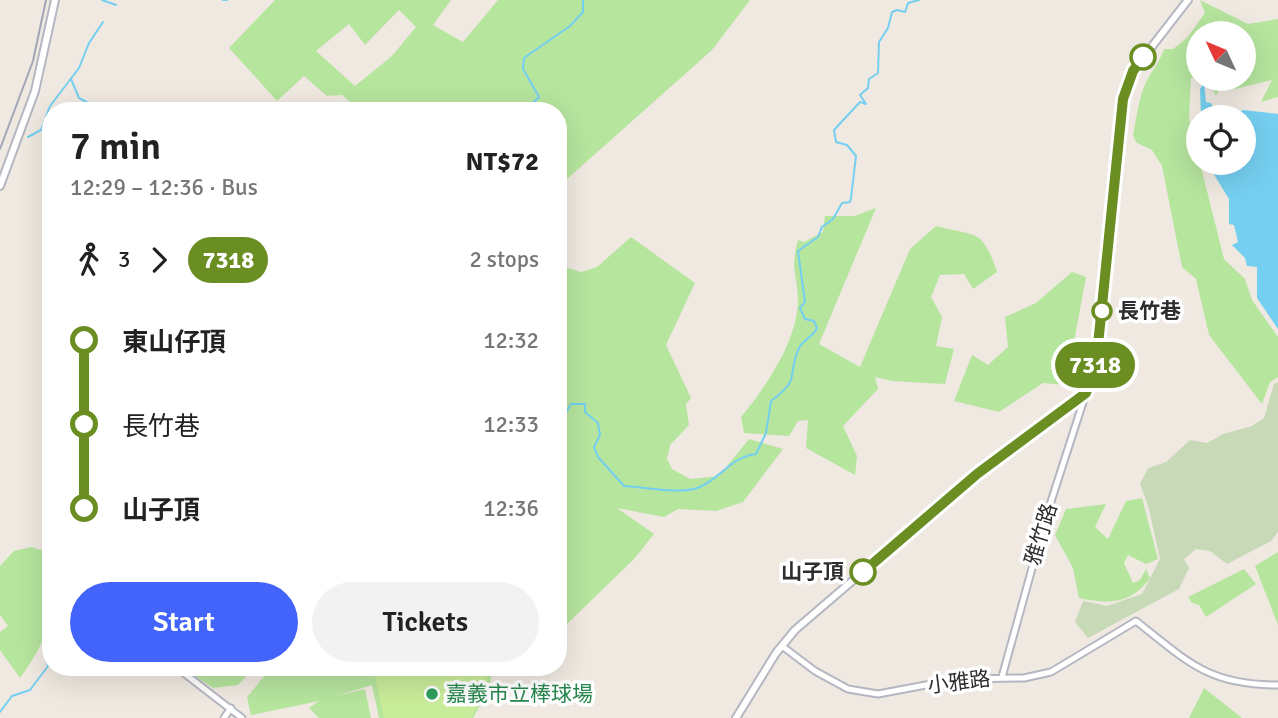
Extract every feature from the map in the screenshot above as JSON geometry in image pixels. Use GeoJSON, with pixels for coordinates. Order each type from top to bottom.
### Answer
{"type":"FeatureCollection","features":[{"type":"Feature","properties":{"kind":"main road"},"geometry":{"type":"LineString","coordinates":[[0,186],[35,92],[55,0]]}},
{"type":"Feature","properties":{"kind":"main road"},"geometry":{"type":"LineString","coordinates":[[736,718],[782,646],[817,610],[942,503],[1086,393],[1095,370],[1123,99],[1133,71],[1188,0]]}},
{"type":"Feature","properties":{"kind":"street","name":"雅竹路"},"geometry":{"type":"LineString","coordinates":[[1002,677],[1043,525],[1086,393]]}},
{"type":"Feature","properties":{"kind":"street","name":"小雅路"},"geometry":{"type":"LineString","coordinates":[[782,646],[815,671],[848,689],[878,694],[958,679],[1024,678],[1051,672],[1136,621],[1203,673],[1230,683],[1278,685]]}},
{"type":"Feature","properties":{"kind":"street"},"geometry":{"type":"LineString","coordinates":[[188,676],[242,718]]}},
{"type":"Feature","properties":{"kind":"street"},"geometry":{"type":"LineString","coordinates":[[224,718],[232,708]]}},
{"type":"Feature","properties":{"kind":"green space"},"geometry":{"type":"Polygon","coordinates":[[[275,0],[451,0],[433,25],[463,42],[498,0],[750,0],[712,50],[567,179],[567,102],[350,102],[342,95],[327,96],[304,76],[277,101],[229,48],[275,0]],[[399,10],[365,45],[349,24],[316,51],[355,86],[392,56],[416,27],[399,10]]]}},
{"type":"Feature","properties":{"kind":"green space"},"geometry":{"type":"Polygon","coordinates":[[[1200,0],[1242,21],[1199,21],[1205,13],[1200,0]]]}},
{"type":"Feature","properties":{"kind":"green space"},"geometry":{"type":"Polygon","coordinates":[[[1278,19],[1278,97],[1261,102],[1272,80],[1256,84],[1256,23],[1278,19]]]}},
{"type":"Feature","properties":{"kind":"green space"},"geometry":{"type":"Polygon","coordinates":[[[1186,39],[1186,91],[1190,91],[1190,105],[1186,105],[1186,175],[1203,175],[1224,259],[1245,279],[1252,300],[1278,337],[1278,377],[1270,382],[1262,404],[1209,335],[1196,279],[1182,267],[1162,166],[1152,150],[1137,143],[1133,136],[1146,82],[1164,49],[1173,49],[1186,39]]]}},
{"type":"Feature","properties":{"kind":"green space"},"geometry":{"type":"Polygon","coordinates":[[[876,208],[819,344],[860,367],[910,249],[936,226],[977,237],[987,248],[997,272],[973,289],[964,274],[940,275],[931,297],[942,317],[936,346],[954,349],[945,384],[892,381],[875,377],[878,389],[843,426],[857,456],[855,475],[806,448],[808,420],[798,421],[789,436],[744,433],[741,417],[770,377],[793,331],[798,299],[794,265],[798,240],[804,242],[823,232],[825,216],[854,216],[876,208]]]}},
{"type":"Feature","properties":{"kind":"green space"},"geometry":{"type":"Polygon","coordinates":[[[631,237],[695,283],[666,345],[691,398],[686,404],[689,425],[670,445],[667,459],[672,469],[690,479],[719,476],[749,439],[783,449],[743,502],[716,511],[678,509],[664,517],[617,508],[654,534],[634,559],[567,623],[567,268],[581,272],[597,267],[631,237]]]}},
{"type":"Feature","properties":{"kind":"green space"},"geometry":{"type":"Polygon","coordinates":[[[1072,272],[1086,277],[1066,385],[1043,383],[999,412],[954,401],[972,355],[988,365],[1008,347],[1005,317],[1036,303],[1072,272]]]}},
{"type":"Feature","properties":{"kind":"green space"},"geometry":{"type":"Polygon","coordinates":[[[1278,382],[1278,532],[1271,541],[1227,564],[1210,551],[1196,549],[1184,559],[1189,568],[1179,589],[1088,638],[1075,622],[1083,601],[1107,606],[1142,594],[1160,559],[1149,509],[1140,484],[1148,468],[1166,462],[1190,440],[1207,443],[1223,434],[1252,426],[1264,418],[1274,384],[1278,382]]]}},
{"type":"Feature","properties":{"kind":"green space"},"geometry":{"type":"Polygon","coordinates":[[[1142,498],[1158,559],[1146,564],[1128,555],[1124,563],[1133,583],[1140,580],[1146,569],[1150,578],[1127,598],[1100,601],[1079,598],[1073,568],[1055,535],[1066,509],[1106,504],[1095,527],[1108,539],[1126,501],[1142,498]]]}},
{"type":"Feature","properties":{"kind":"green space"},"geometry":{"type":"Polygon","coordinates":[[[31,547],[42,550],[42,641],[20,678],[0,650],[0,632],[8,626],[0,615],[0,566],[14,551],[31,547]]]}},
{"type":"Feature","properties":{"kind":"green space"},"geometry":{"type":"Polygon","coordinates":[[[1278,552],[1278,625],[1255,566],[1278,552]]]}},
{"type":"Feature","properties":{"kind":"green space"},"geometry":{"type":"Polygon","coordinates":[[[1244,569],[1256,584],[1206,617],[1199,605],[1192,603],[1188,597],[1244,569]]]}},
{"type":"Feature","properties":{"kind":"green space"},"geometry":{"type":"Polygon","coordinates":[[[195,676],[246,676],[238,685],[213,688],[195,676]]]}},
{"type":"Feature","properties":{"kind":"green space"},"geometry":{"type":"Polygon","coordinates":[[[264,676],[492,676],[488,691],[473,718],[379,718],[372,685],[336,696],[365,689],[371,718],[319,718],[309,708],[319,701],[251,715],[247,697],[264,676]]]}},
{"type":"Feature","properties":{"kind":"green space","name":"嘉義市立棒球場"},"geometry":{"type":"Polygon","coordinates":[[[375,676],[487,676],[487,690],[471,718],[384,718],[375,676]]]}},
{"type":"Feature","properties":{"kind":"green space"},"geometry":{"type":"Polygon","coordinates":[[[1204,688],[1242,718],[1189,718],[1204,688]]]}},
{"type":"Feature","properties":{"kind":"water"},"geometry":{"type":"Polygon","coordinates":[[[1200,91],[1205,91],[1206,102],[1212,105],[1201,105],[1200,91]]]}},
{"type":"Feature","properties":{"kind":"water"},"geometry":{"type":"Polygon","coordinates":[[[1256,111],[1278,114],[1278,329],[1257,298],[1257,267],[1247,266],[1245,258],[1232,245],[1238,242],[1234,225],[1229,224],[1229,199],[1214,175],[1256,175],[1256,111]]]}},
{"type":"Feature","properties":{"kind":"waterway"},"geometry":{"type":"LineString","coordinates":[[102,0],[116,5]]}},
{"type":"Feature","properties":{"kind":"waterway"},"geometry":{"type":"LineString","coordinates":[[534,102],[539,97],[523,69],[524,58],[570,26],[583,12],[583,0]]}},
{"type":"Feature","properties":{"kind":"waterway"},"geometry":{"type":"LineString","coordinates":[[567,411],[571,404],[585,404],[585,412],[598,423],[600,435],[594,447],[598,457],[624,486],[693,489],[708,483],[740,459],[756,454],[766,433],[771,401],[787,387],[799,348],[817,328],[814,321],[805,319],[800,308],[805,302],[798,251],[818,237],[822,227],[833,219],[842,203],[850,202],[851,198],[856,156],[847,145],[836,142],[834,130],[860,102],[866,104],[860,95],[868,88],[869,79],[878,73],[879,42],[888,28],[892,12],[905,12],[908,3],[919,0]]}},
{"type":"Feature","properties":{"kind":"waterway"},"geometry":{"type":"LineString","coordinates":[[53,102],[79,68],[89,43],[103,22]]}},
{"type":"Feature","properties":{"kind":"waterway"},"geometry":{"type":"LineString","coordinates":[[71,79],[79,98],[86,102]]}},
{"type":"Feature","properties":{"kind":"waterway"},"geometry":{"type":"LineString","coordinates":[[28,137],[42,127]]}},
{"type":"Feature","properties":{"kind":"waterway"},"geometry":{"type":"LineString","coordinates":[[0,712],[12,696],[30,690],[42,674]]}},
{"type":"Feature","properties":{"kind":"railway"},"geometry":{"type":"LineString","coordinates":[[0,149],[33,61],[46,0]]}},
{"type":"Feature","properties":{"kind":"bus line","name":"7318"},"geometry":{"type":"LineString","coordinates":[[863,572],[977,474],[1086,393],[1095,370],[1120,153],[1123,99],[1133,71],[1143,57]]}},
{"type":"Feature","properties":{"kind":"place","name":"長竹巷"},"geometry":{"type":"Point","coordinates":[1102,311]}},
{"type":"Feature","properties":{"kind":"place","name":"山子頂"},"geometry":{"type":"Point","coordinates":[863,572]}},
{"type":"Feature","properties":{"kind":"place","name":"嘉義市立棒球場"},"geometry":{"type":"Point","coordinates":[432,694]}}]}
